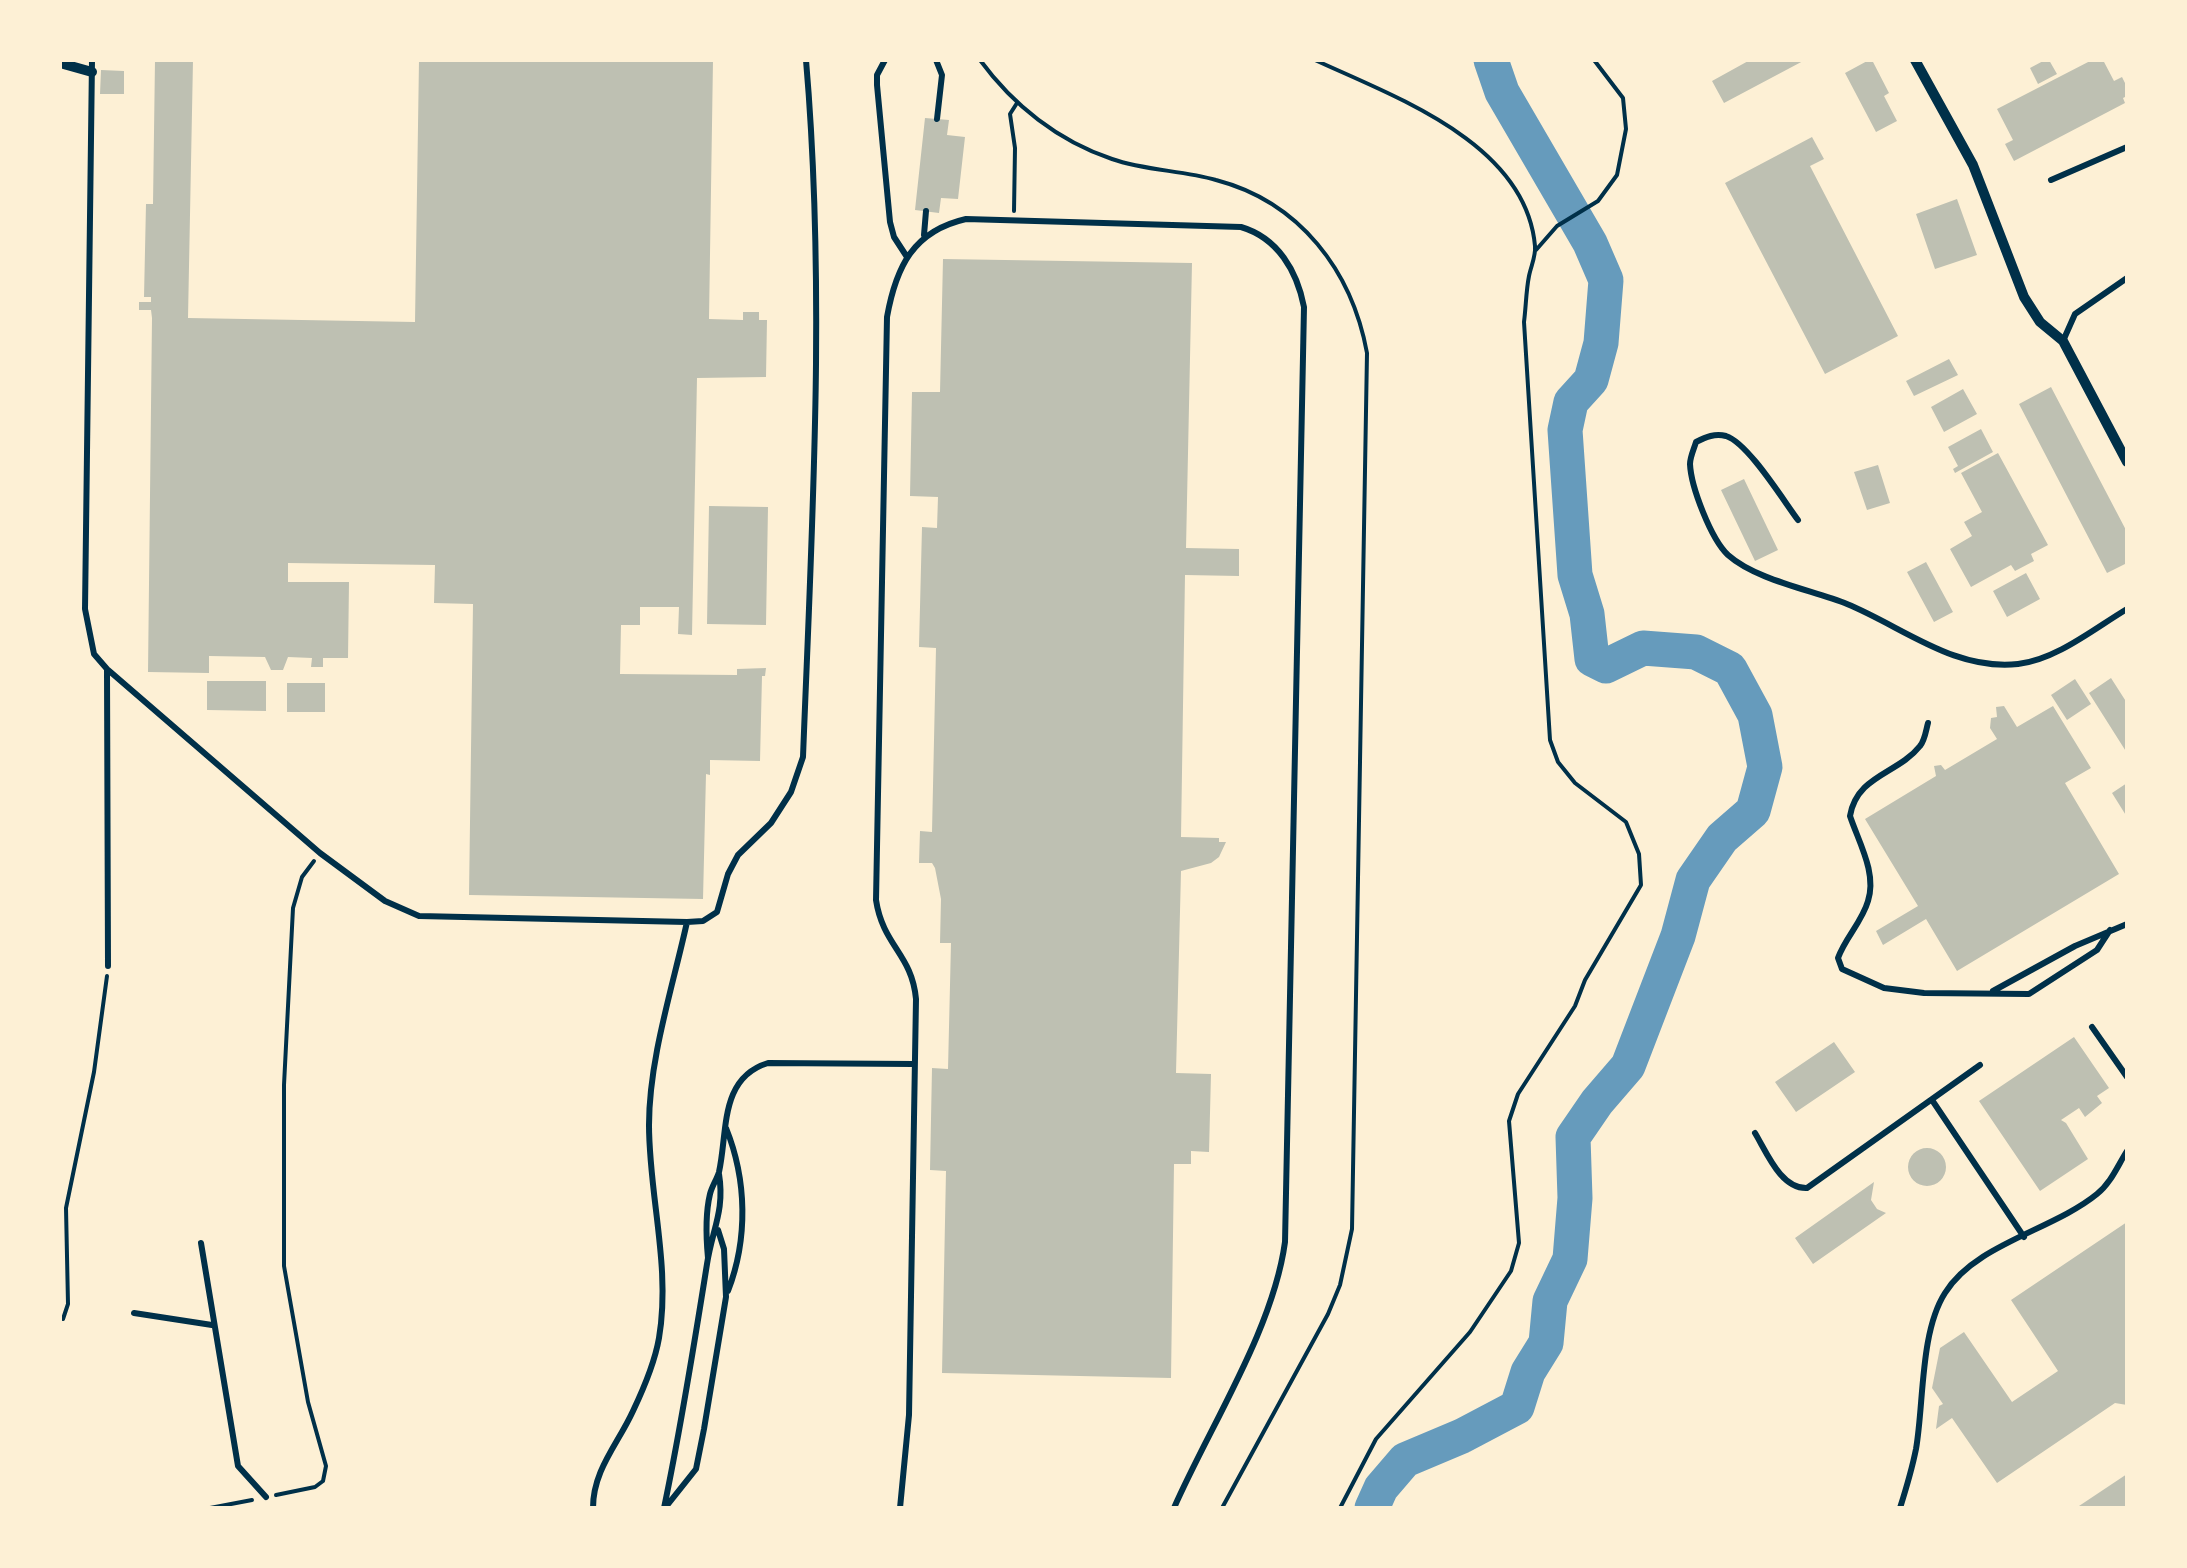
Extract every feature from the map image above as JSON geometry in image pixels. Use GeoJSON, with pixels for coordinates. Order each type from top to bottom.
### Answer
{"type":"FeatureCollection","features":[{"type":"Feature","properties":{"kind":"street"},"geometry":{"type":"LineString","coordinates":[[1915,60],[1973,166],[2024,297],[2040,322],[2063,340],[2127,462]]}},
{"type":"Feature","properties":{"kind":"street"},"geometry":{"type":"LineString","coordinates":[[60,63],[92,66]]}},
{"type":"Feature","properties":{"kind":"lane"},"geometry":{"type":"LineString","coordinates":[[92,66],[85,609],[94,654],[320,853],[385,901],[419,916],[687,922],[703,921],[716,912],[738,854],[781,808],[803,756],[819,362],[818,240],[806,60]]}},
{"type":"Feature","properties":{"kind":"lane"},"geometry":{"type":"LineString","coordinates":[[886,60],[877,75],[877,85],[890,222],[894,238],[907,258]]}},
{"type":"Feature","properties":{"kind":"lane"},"geometry":{"type":"LineString","coordinates":[[936,60],[942,74],[937,119]]}},
{"type":"Feature","properties":{"kind":"lane"},"geometry":{"type":"LineString","coordinates":[[2050,180],[2127,146]]}},
{"type":"Feature","properties":{"kind":"lane"},"geometry":{"type":"LineString","coordinates":[[924,236],[926,212]]}},
{"type":"Feature","properties":{"kind":"lane"},"geometry":{"type":"LineString","coordinates":[[900,1508],[909,1415],[914,980],[906,960],[883,931],[875,876],[887,317],[892,292],[907,258],[924,236],[966,218],[1241,226],[1262,236],[1290,263],[1304,307],[1285,1242],[1282,1264],[1257,1332],[1174,1508]]}},
{"type":"Feature","properties":{"kind":"lane"},"geometry":{"type":"LineString","coordinates":[[2063,340],[2076,314],[2125,283]]}},
{"type":"Feature","properties":{"kind":"lane"},"geometry":{"type":"LineString","coordinates":[[1798,520],[1739,442],[1723,435],[1707,436],[1696,442],[1690,462],[1706,519],[1724,551],[1741,566],[1850,605],[1922,644],[1955,656],[2019,664],[2047,656],[2127,609]]}},
{"type":"Feature","properties":{"kind":"lane"},"geometry":{"type":"LineString","coordinates":[[107,669],[108,966]]}},
{"type":"Feature","properties":{"kind":"lane"},"geometry":{"type":"LineString","coordinates":[[1928,723],[1920,747],[1864,785],[1856,798],[1850,816],[1871,874],[1868,902],[1844,939],[1838,958],[1842,970],[1884,988],[1962,995],[1992,991],[2029,994],[2096,950],[2110,930]]}},
{"type":"Feature","properties":{"kind":"lane"},"geometry":{"type":"LineString","coordinates":[[593,1508],[593,1491],[600,1469],[634,1410],[658,1340],[664,1267],[651,1180],[650,1091],[687,922]]}},
{"type":"Feature","properties":{"kind":"lane"},"geometry":{"type":"LineString","coordinates":[[1992,991],[2127,924]]}},
{"type":"Feature","properties":{"kind":"lane"},"geometry":{"type":"LineString","coordinates":[[2092,1027],[2127,1077]]}},
{"type":"Feature","properties":{"kind":"lane"},"geometry":{"type":"LineString","coordinates":[[708,1258],[710,1195],[718,1173],[730,1098],[740,1081],[768,1063],[913,1064]]}},
{"type":"Feature","properties":{"kind":"lane"},"geometry":{"type":"LineString","coordinates":[[1754,1133],[1785,1180],[1800,1189],[1807,1188],[1980,1065]]}},
{"type":"Feature","properties":{"kind":"lane"},"geometry":{"type":"LineString","coordinates":[[1932,1100],[2024,1237]]}},
{"type":"Feature","properties":{"kind":"lane"},"geometry":{"type":"LineString","coordinates":[[665,1508],[696,1469],[726,1297],[738,1259],[742,1186],[724,1123]]}},
{"type":"Feature","properties":{"kind":"lane"},"geometry":{"type":"LineString","coordinates":[[1900,1508],[1915,1453],[1936,1310],[1958,1277],[1976,1262],[2051,1224],[2098,1194],[2127,1150]]}},
{"type":"Feature","properties":{"kind":"lane"},"geometry":{"type":"LineString","coordinates":[[665,1508],[708,1258],[718,1228],[722,1194],[718,1173]]}},
{"type":"Feature","properties":{"kind":"lane"},"geometry":{"type":"LineString","coordinates":[[718,1228],[724,1249],[726,1297]]}},
{"type":"Feature","properties":{"kind":"lane"},"geometry":{"type":"LineString","coordinates":[[201,1243],[238,1466],[266,1497]]}},
{"type":"Feature","properties":{"kind":"lane"},"geometry":{"type":"LineString","coordinates":[[134,1314],[212,1325]]}},
{"type":"Feature","properties":{"kind":"path"},"geometry":{"type":"LineString","coordinates":[[1314,60],[1444,123],[1478,146],[1512,184],[1528,209],[1536,250]]}},
{"type":"Feature","properties":{"kind":"path"},"geometry":{"type":"LineString","coordinates":[[1340,1508],[1376,1439],[1470,1332],[1511,1271],[1519,1242],[1509,1121],[1518,1094],[1575,1006],[1585,980],[1641,885],[1639,854],[1626,822],[1575,782],[1558,762],[1550,740],[1524,322],[1528,279],[1536,250],[1557,226],[1598,201],[1617,175],[1626,129],[1623,98],[1594,60]]}},
{"type":"Feature","properties":{"kind":"path"},"geometry":{"type":"LineString","coordinates":[[1013,221],[1015,148],[1010,114],[1017,103]]}},
{"type":"Feature","properties":{"kind":"path"},"geometry":{"type":"LineString","coordinates":[[210,1508],[315,1487],[323,1481],[326,1466],[308,1402],[284,1266],[284,1085],[294,908],[302,876],[320,853]]}},
{"type":"Feature","properties":{"kind":"path"},"geometry":{"type":"LineString","coordinates":[[62,1319],[68,1304],[66,1208],[94,1072],[108,966]]}},
{"type":"Feature","properties":{"kind":"building"},"geometry":{"type":"Polygon","coordinates":[[[155,60],[193,60],[188,318],[415,322],[419,60],[713,60],[709,319],[743,320],[743,312],[759,312],[759,320],[767,320],[766,377],[697,378],[692,635],[678,634],[679,607],[640,607],[640,625],[621,625],[620,674],[737,675],[737,669],[766,668],[762,676],[760,761],[710,760],[710,775],[706,774],[703,899],[469,895],[473,604],[434,603],[435,565],[288,563],[288,582],[349,582],[348,658],[323,658],[323,667],[311,667],[312,658],[288,657],[283,670],[271,670],[265,657],[209,656],[209,673],[148,672],[152,318],[151,310],[139,310],[139,302],[151,302],[151,297],[144,297],[146,204],[153,204],[155,60]]]}},
{"type":"Feature","properties":{"kind":"building"},"geometry":{"type":"Polygon","coordinates":[[[1750,60],[1805,60],[1724,103],[1712,81],[1750,60]]]}},
{"type":"Feature","properties":{"kind":"building"},"geometry":{"type":"Polygon","coordinates":[[[1869,60],[1889,93],[1884,96],[1897,121],[1876,132],[1845,73],[1869,60]]]}},
{"type":"Feature","properties":{"kind":"building"},"geometry":{"type":"Polygon","coordinates":[[[2049,60],[2057,74],[2038,84],[2030,68],[2049,60]]]}},
{"type":"Feature","properties":{"kind":"building"},"geometry":{"type":"Polygon","coordinates":[[[2092,60],[2103,60],[2114,81],[2122,77],[2127,87],[2125,103],[2014,161],[2005,144],[2013,140],[1997,109],[2092,60]]]}},
{"type":"Feature","properties":{"kind":"building"},"geometry":{"type":"Polygon","coordinates":[[[101,70],[124,71],[124,94],[100,94],[101,70]]]}},
{"type":"Feature","properties":{"kind":"building"},"geometry":{"type":"Polygon","coordinates":[[[925,118],[949,120],[947,135],[965,137],[958,199],[941,198],[939,213],[915,210],[925,118]]]}},
{"type":"Feature","properties":{"kind":"building"},"geometry":{"type":"Polygon","coordinates":[[[1812,137],[1824,159],[1810,166],[1898,336],[1825,374],[1725,183],[1812,137]]]}},
{"type":"Feature","properties":{"kind":"building"},"geometry":{"type":"Polygon","coordinates":[[[1957,199],[1977,255],[1935,269],[1916,214],[1957,199]]]}},
{"type":"Feature","properties":{"kind":"building"},"geometry":{"type":"Polygon","coordinates":[[[943,259],[1192,263],[1186,548],[1239,549],[1239,576],[1185,575],[1181,837],[1219,838],[1219,842],[1226,842],[1219,857],[1211,863],[1181,871],[1176,1073],[1211,1074],[1209,1152],[1191,1151],[1191,1164],[1174,1164],[1171,1378],[942,1373],[946,1171],[930,1170],[932,1068],[948,1069],[951,943],[940,943],[941,899],[935,868],[932,863],[919,863],[920,831],[932,832],[936,648],[919,647],[922,527],[937,528],[938,497],[910,496],[912,392],[940,392],[943,259]]]}},
{"type":"Feature","properties":{"kind":"building"},"geometry":{"type":"Polygon","coordinates":[[[1949,359],[1958,375],[1914,396],[1906,381],[1949,359]]]}},
{"type":"Feature","properties":{"kind":"building"},"geometry":{"type":"Polygon","coordinates":[[[2051,387],[2127,532],[2127,563],[2107,573],[2019,404],[2051,387]]]}},
{"type":"Feature","properties":{"kind":"building"},"geometry":{"type":"Polygon","coordinates":[[[1963,389],[1977,414],[1944,432],[1931,407],[1963,389]]]}},
{"type":"Feature","properties":{"kind":"building"},"geometry":{"type":"Polygon","coordinates":[[[1981,429],[1993,452],[1955,473],[1953,469],[1958,466],[1948,447],[1981,429]]]}},
{"type":"Feature","properties":{"kind":"building"},"geometry":{"type":"Polygon","coordinates":[[[1998,453],[2048,545],[2031,554],[2034,561],[2015,571],[2011,565],[1971,587],[1950,549],[1972,536],[1964,522],[1982,512],[1961,473],[1998,453]]]}},
{"type":"Feature","properties":{"kind":"building"},"geometry":{"type":"Polygon","coordinates":[[[1878,465],[1890,503],[1867,510],[1854,472],[1878,465]]]}},
{"type":"Feature","properties":{"kind":"building"},"geometry":{"type":"Polygon","coordinates":[[[1744,479],[1778,550],[1755,561],[1721,490],[1744,479]]]}},
{"type":"Feature","properties":{"kind":"building"},"geometry":{"type":"Polygon","coordinates":[[[709,506],[768,507],[766,625],[707,624],[709,506]]]}},
{"type":"Feature","properties":{"kind":"building"},"geometry":{"type":"Polygon","coordinates":[[[1926,562],[1953,612],[1934,622],[1907,572],[1926,562]]]}},
{"type":"Feature","properties":{"kind":"building"},"geometry":{"type":"Polygon","coordinates":[[[2026,573],[2040,599],[2007,617],[1993,591],[2026,573]]]}},
{"type":"Feature","properties":{"kind":"building"},"geometry":{"type":"Polygon","coordinates":[[[2111,678],[2127,703],[2127,753],[2089,693],[2111,678]]]}},
{"type":"Feature","properties":{"kind":"building"},"geometry":{"type":"Polygon","coordinates":[[[2075,679],[2091,704],[2067,720],[2051,695],[2075,679]]]}},
{"type":"Feature","properties":{"kind":"building"},"geometry":{"type":"Polygon","coordinates":[[[207,681],[266,681],[266,711],[207,710],[207,681]]]}},
{"type":"Feature","properties":{"kind":"building"},"geometry":{"type":"Polygon","coordinates":[[[287,683],[325,683],[325,712],[287,712],[287,683]]]}},
{"type":"Feature","properties":{"kind":"building"},"geometry":{"type":"Polygon","coordinates":[[[2004,706],[2017,727],[2053,706],[2091,768],[2065,783],[2119,874],[1957,971],[1926,919],[1883,945],[1876,931],[1918,906],[1865,819],[1936,776],[1934,766],[1941,765],[1945,770],[1997,739],[1990,728],[1991,718],[1997,717],[1996,707],[2004,706]]]}},
{"type":"Feature","properties":{"kind":"building"},"geometry":{"type":"Polygon","coordinates":[[[2127,783],[2127,817],[2112,793],[2127,783]]]}},
{"type":"Feature","properties":{"kind":"building"},"geometry":{"type":"Polygon","coordinates":[[[2074,1037],[2109,1088],[2097,1096],[2102,1103],[2085,1117],[2079,1108],[2061,1120],[2088,1159],[2040,1191],[1979,1101],[2074,1037]]]}},
{"type":"Feature","properties":{"kind":"building"},"geometry":{"type":"Polygon","coordinates":[[[1834,1042],[1855,1072],[1796,1112],[1775,1082],[1834,1042]]]}},
{"type":"Feature","properties":{"kind":"building"},"geometry":{"type":"Polygon","coordinates":[[[1927,1148],[1940,1154],[1946,1167],[1940,1180],[1927,1186],[1914,1180],[1908,1167],[1914,1154],[1927,1148]]]}},
{"type":"Feature","properties":{"kind":"building"},"geometry":{"type":"Polygon","coordinates":[[[1874,1182],[1871,1200],[1886,1213],[1813,1264],[1795,1238],[1874,1182]]]}},
{"type":"Feature","properties":{"kind":"building"},"geometry":{"type":"Polygon","coordinates":[[[2127,1222],[2127,1405],[2115,1403],[1997,1483],[1952,1418],[1936,1429],[1939,1406],[1943,1404],[1932,1388],[1940,1348],[1964,1332],[2012,1402],[2058,1371],[2011,1300],[2127,1222]]]}},
{"type":"Feature","properties":{"kind":"building"},"geometry":{"type":"Polygon","coordinates":[[[2127,1474],[2127,1508],[2076,1508],[2127,1474]]]}},
{"type":"Feature","properties":{"kind":"waterway"},"geometry":{"type":"LineString","coordinates":[[1372,1508],[1381,1488],[1405,1460],[1517,1407],[1528,1372],[1546,1343],[1550,1301],[1570,1259],[1575,1198],[1573,1137],[1628,1066],[1678,936],[1693,880],[1722,838],[1753,811],[1765,767],[1755,715],[1730,669],[1696,652],[1643,648],[1606,666],[1592,659],[1587,614],[1575,575],[1565,430],[1571,402],[1591,380],[1601,343],[1606,280],[1590,243],[1502,92],[1491,60]]}}]}
